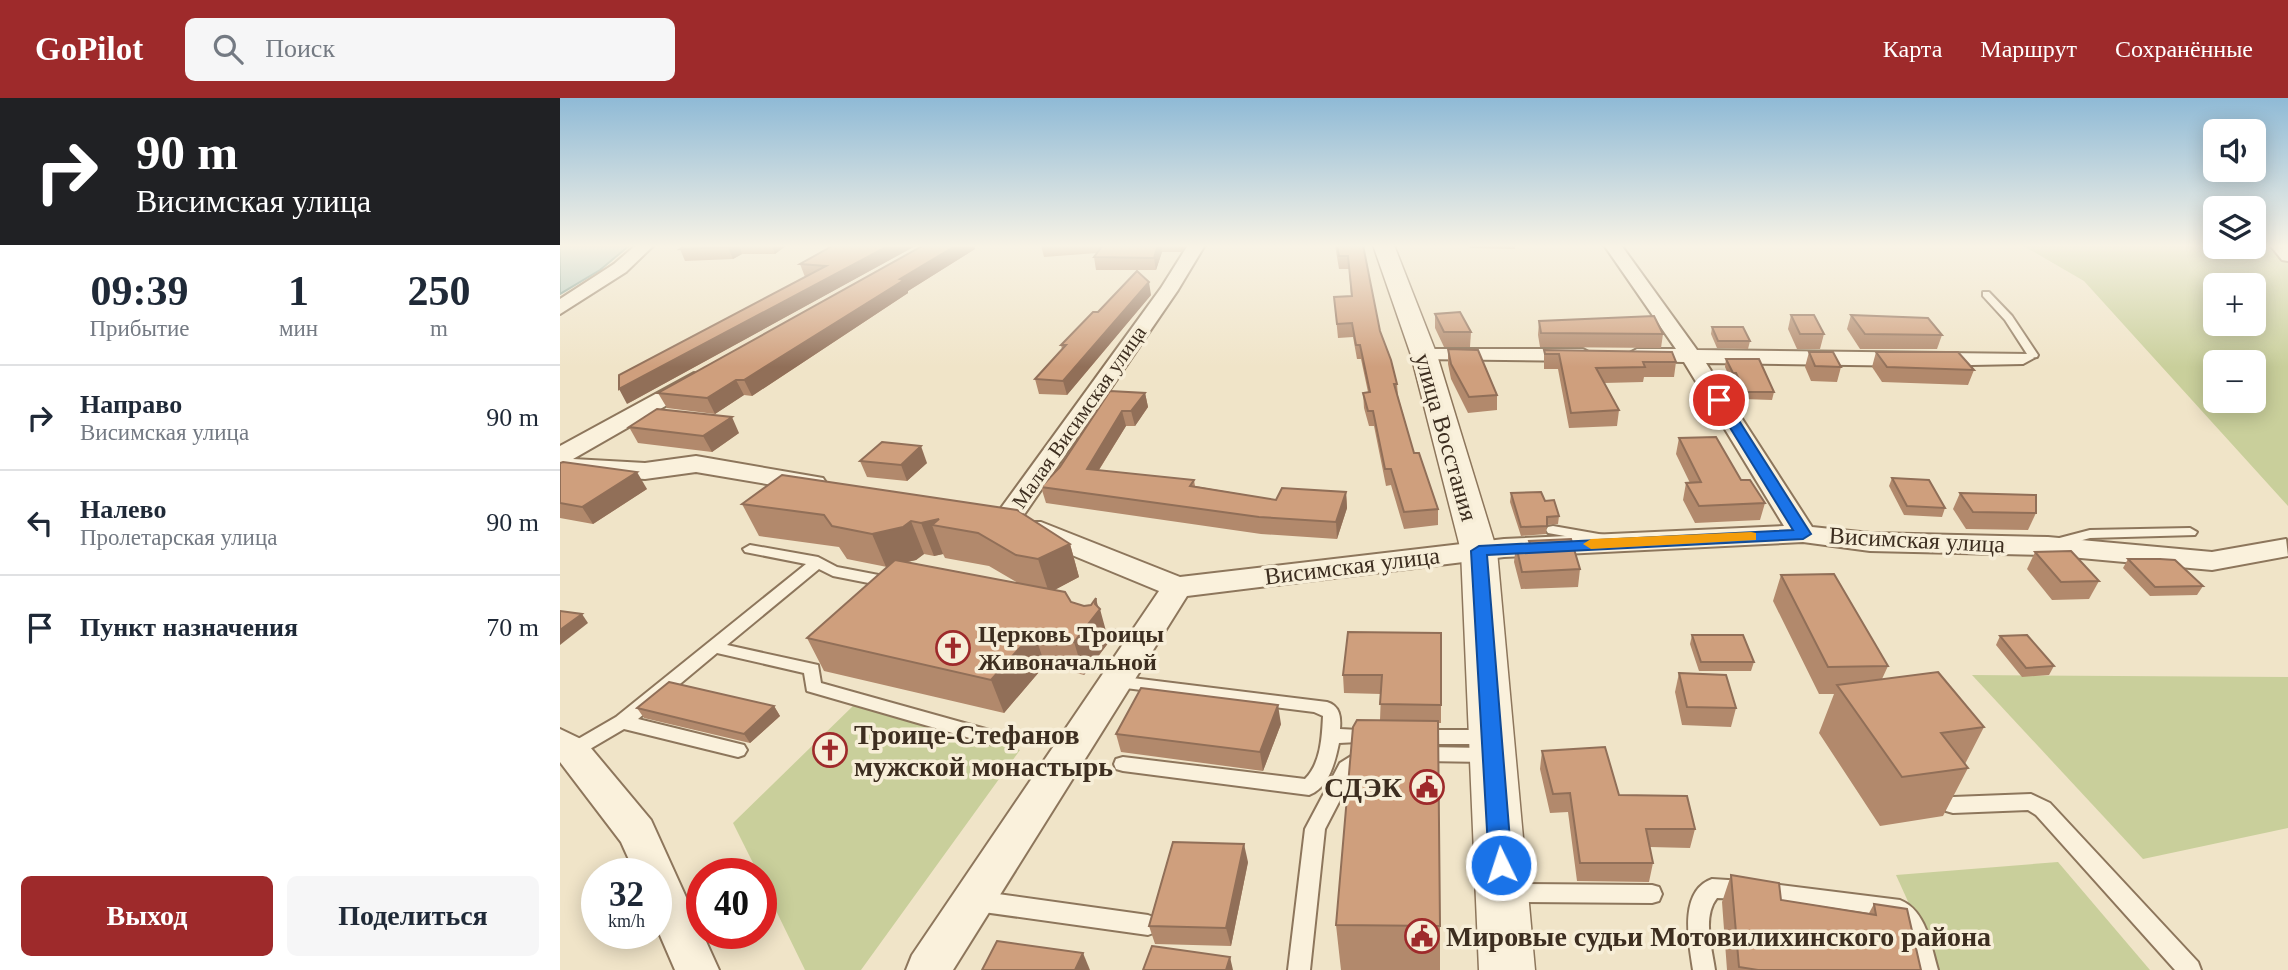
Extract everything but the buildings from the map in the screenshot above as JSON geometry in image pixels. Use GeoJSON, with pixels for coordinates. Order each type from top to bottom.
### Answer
{"type":"FeatureCollection","features":[{"type":"Feature","properties":{"kind":"street"},"geometry":{"type":"LineString","coordinates":[[560,308],[593,286]]}},
{"type":"Feature","properties":{"kind":"street","name":"Малая Висимская улица"},"geometry":{"type":"LineString","coordinates":[[994,516],[1172,286]]}},
{"type":"Feature","properties":{"kind":"street","name":"улица Восстания"},"geometry":{"type":"LineString","coordinates":[[1398,286],[1424,355],[1479,551],[1507,970]]}},
{"type":"Feature","properties":{"kind":"street"},"geometry":{"type":"LineString","coordinates":[[1641,286],[1692,356],[1803,534]]}},
{"type":"Feature","properties":{"kind":"street"},"geometry":{"type":"LineString","coordinates":[[1424,355],[1920,360],[2023,358]]}},
{"type":"Feature","properties":{"kind":"street"},"geometry":{"type":"LineString","coordinates":[[560,456],[708,372]]}},
{"type":"Feature","properties":{"kind":"street"},"geometry":{"type":"LineString","coordinates":[[560,466],[645,471],[696,464],[845,490]]}},
{"type":"Feature","properties":{"kind":"street","name":"Висимская улица"},"geometry":{"type":"LineString","coordinates":[[994,516],[1177,587],[1479,551],[1803,534],[1870,541],[2048,545],[2212,561],[2286,548]]}},
{"type":"Feature","properties":{"kind":"street"},"geometry":{"type":"LineString","coordinates":[[929,970],[1115,682],[1129,638],[1177,587]]}},
{"type":"Feature","properties":{"kind":"street"},"geometry":{"type":"LineString","coordinates":[[566,747],[637,832],[649,858]]}},
{"type":"Feature","properties":{"kind":"street"},"geometry":{"type":"LineString","coordinates":[[672,911],[697,970]]}},
{"type":"Feature","properties":{"kind":"lane"},"geometry":{"type":"LineString","coordinates":[[1986,294],[2009,318],[2033,355],[2023,358]]}},
{"type":"Feature","properties":{"kind":"lane"},"geometry":{"type":"LineString","coordinates":[[1553,530],[1603,536],[1617,543]]}},
{"type":"Feature","properties":{"kind":"lane"},"geometry":{"type":"LineString","coordinates":[[2048,545],[2090,534],[2190,531]]}},
{"type":"Feature","properties":{"kind":"lane"},"geometry":{"type":"LineString","coordinates":[[750,549],[818,562],[833,571],[902,585],[892,594]]}},
{"type":"Feature","properties":{"kind":"lane"},"geometry":{"type":"LineString","coordinates":[[566,747],[622,722],[818,562]]}},
{"type":"Feature","properties":{"kind":"lane"},"geometry":{"type":"LineString","coordinates":[[713,647],[817,664],[813,687],[994,738]]}},
{"type":"Feature","properties":{"kind":"lane"},"geometry":{"type":"LineString","coordinates":[[1115,682],[1327,708],[1332,715],[1321,773],[1317,782],[1309,786],[1123,764]]}},
{"type":"Feature","properties":{"kind":"lane"},"geometry":{"type":"LineString","coordinates":[[622,722],[738,750]]}},
{"type":"Feature","properties":{"kind":"lane"},"geometry":{"type":"LineString","coordinates":[[1329,736],[1493,746]]}},
{"type":"Feature","properties":{"kind":"lane"},"geometry":{"type":"LineString","coordinates":[[1300,970],[1315,829],[1353,760],[1361,755],[1493,746]]}},
{"type":"Feature","properties":{"kind":"lane"},"geometry":{"type":"LineString","coordinates":[[1953,805],[2031,802],[2043,809],[2190,970]]}},
{"type":"Feature","properties":{"kind":"lane"},"geometry":{"type":"LineString","coordinates":[[1704,970],[1698,914],[1702,898],[1712,888],[1727,888],[1900,910],[1914,927],[1927,970]]}},
{"type":"Feature","properties":{"kind":"lane"},"geometry":{"type":"LineString","coordinates":[[1503,893],[1651,894]]}},
{"type":"Feature","properties":{"kind":"lane"},"geometry":{"type":"LineString","coordinates":[[974,901],[1148,925]]}},
{"type":"Feature","properties":{"kind":"green space"},"geometry":{"type":"Polygon","coordinates":[[[2088,286],[2203,286],[2203,336],[2266,336],[2266,286],[2288,286],[2288,506],[2204,413],[2266,413],[2266,350],[2203,350],[2203,412],[2088,286]]]}},
{"type":"Feature","properties":{"kind":"green space"},"geometry":{"type":"Polygon","coordinates":[[[1972,675],[2288,677],[2288,828],[2143,859],[1972,675]]]}},
{"type":"Feature","properties":{"kind":"green space"},"geometry":{"type":"Polygon","coordinates":[[[854,705],[1020,750],[861,970],[805,970],[777,913],[777,858],[750,858],[733,823],[854,705]]]}},
{"type":"Feature","properties":{"kind":"green space"},"geometry":{"type":"Polygon","coordinates":[[[2058,862],[2150,970],[1939,970],[1896,875],[2058,862]]]}},
{"type":"Feature","properties":{"kind":"water"},"geometry":{"type":"Polygon","coordinates":[[[560,286],[574,286],[560,294],[560,286]]]}},
{"type":"Feature","properties":{"kind":"slow traffic"},"geometry":{"type":"LineString","coordinates":[[1591,544],[1751,537]]}},
{"type":"Feature","properties":{"kind":"place","name":"Церковь Троицы Живоначальной"},"geometry":{"type":"Point","coordinates":[953,648]}},
{"type":"Feature","properties":{"kind":"place","name":"Троице-Стефанов мужской монастырь"},"geometry":{"type":"Point","coordinates":[830,750]}},
{"type":"Feature","properties":{"kind":"place","name":"СДЭК"},"geometry":{"type":"Point","coordinates":[1427,787]}},
{"type":"Feature","properties":{"kind":"place","name":"Мировые судьи Мотовилихинского района"},"geometry":{"type":"Point","coordinates":[1422,936]}},
{"type":"Feature","properties":{"kind":"route"},"geometry":{"type":"LineString","coordinates":[[1501,865],[1479,551],[1803,534],[1719,400]]}}]}
